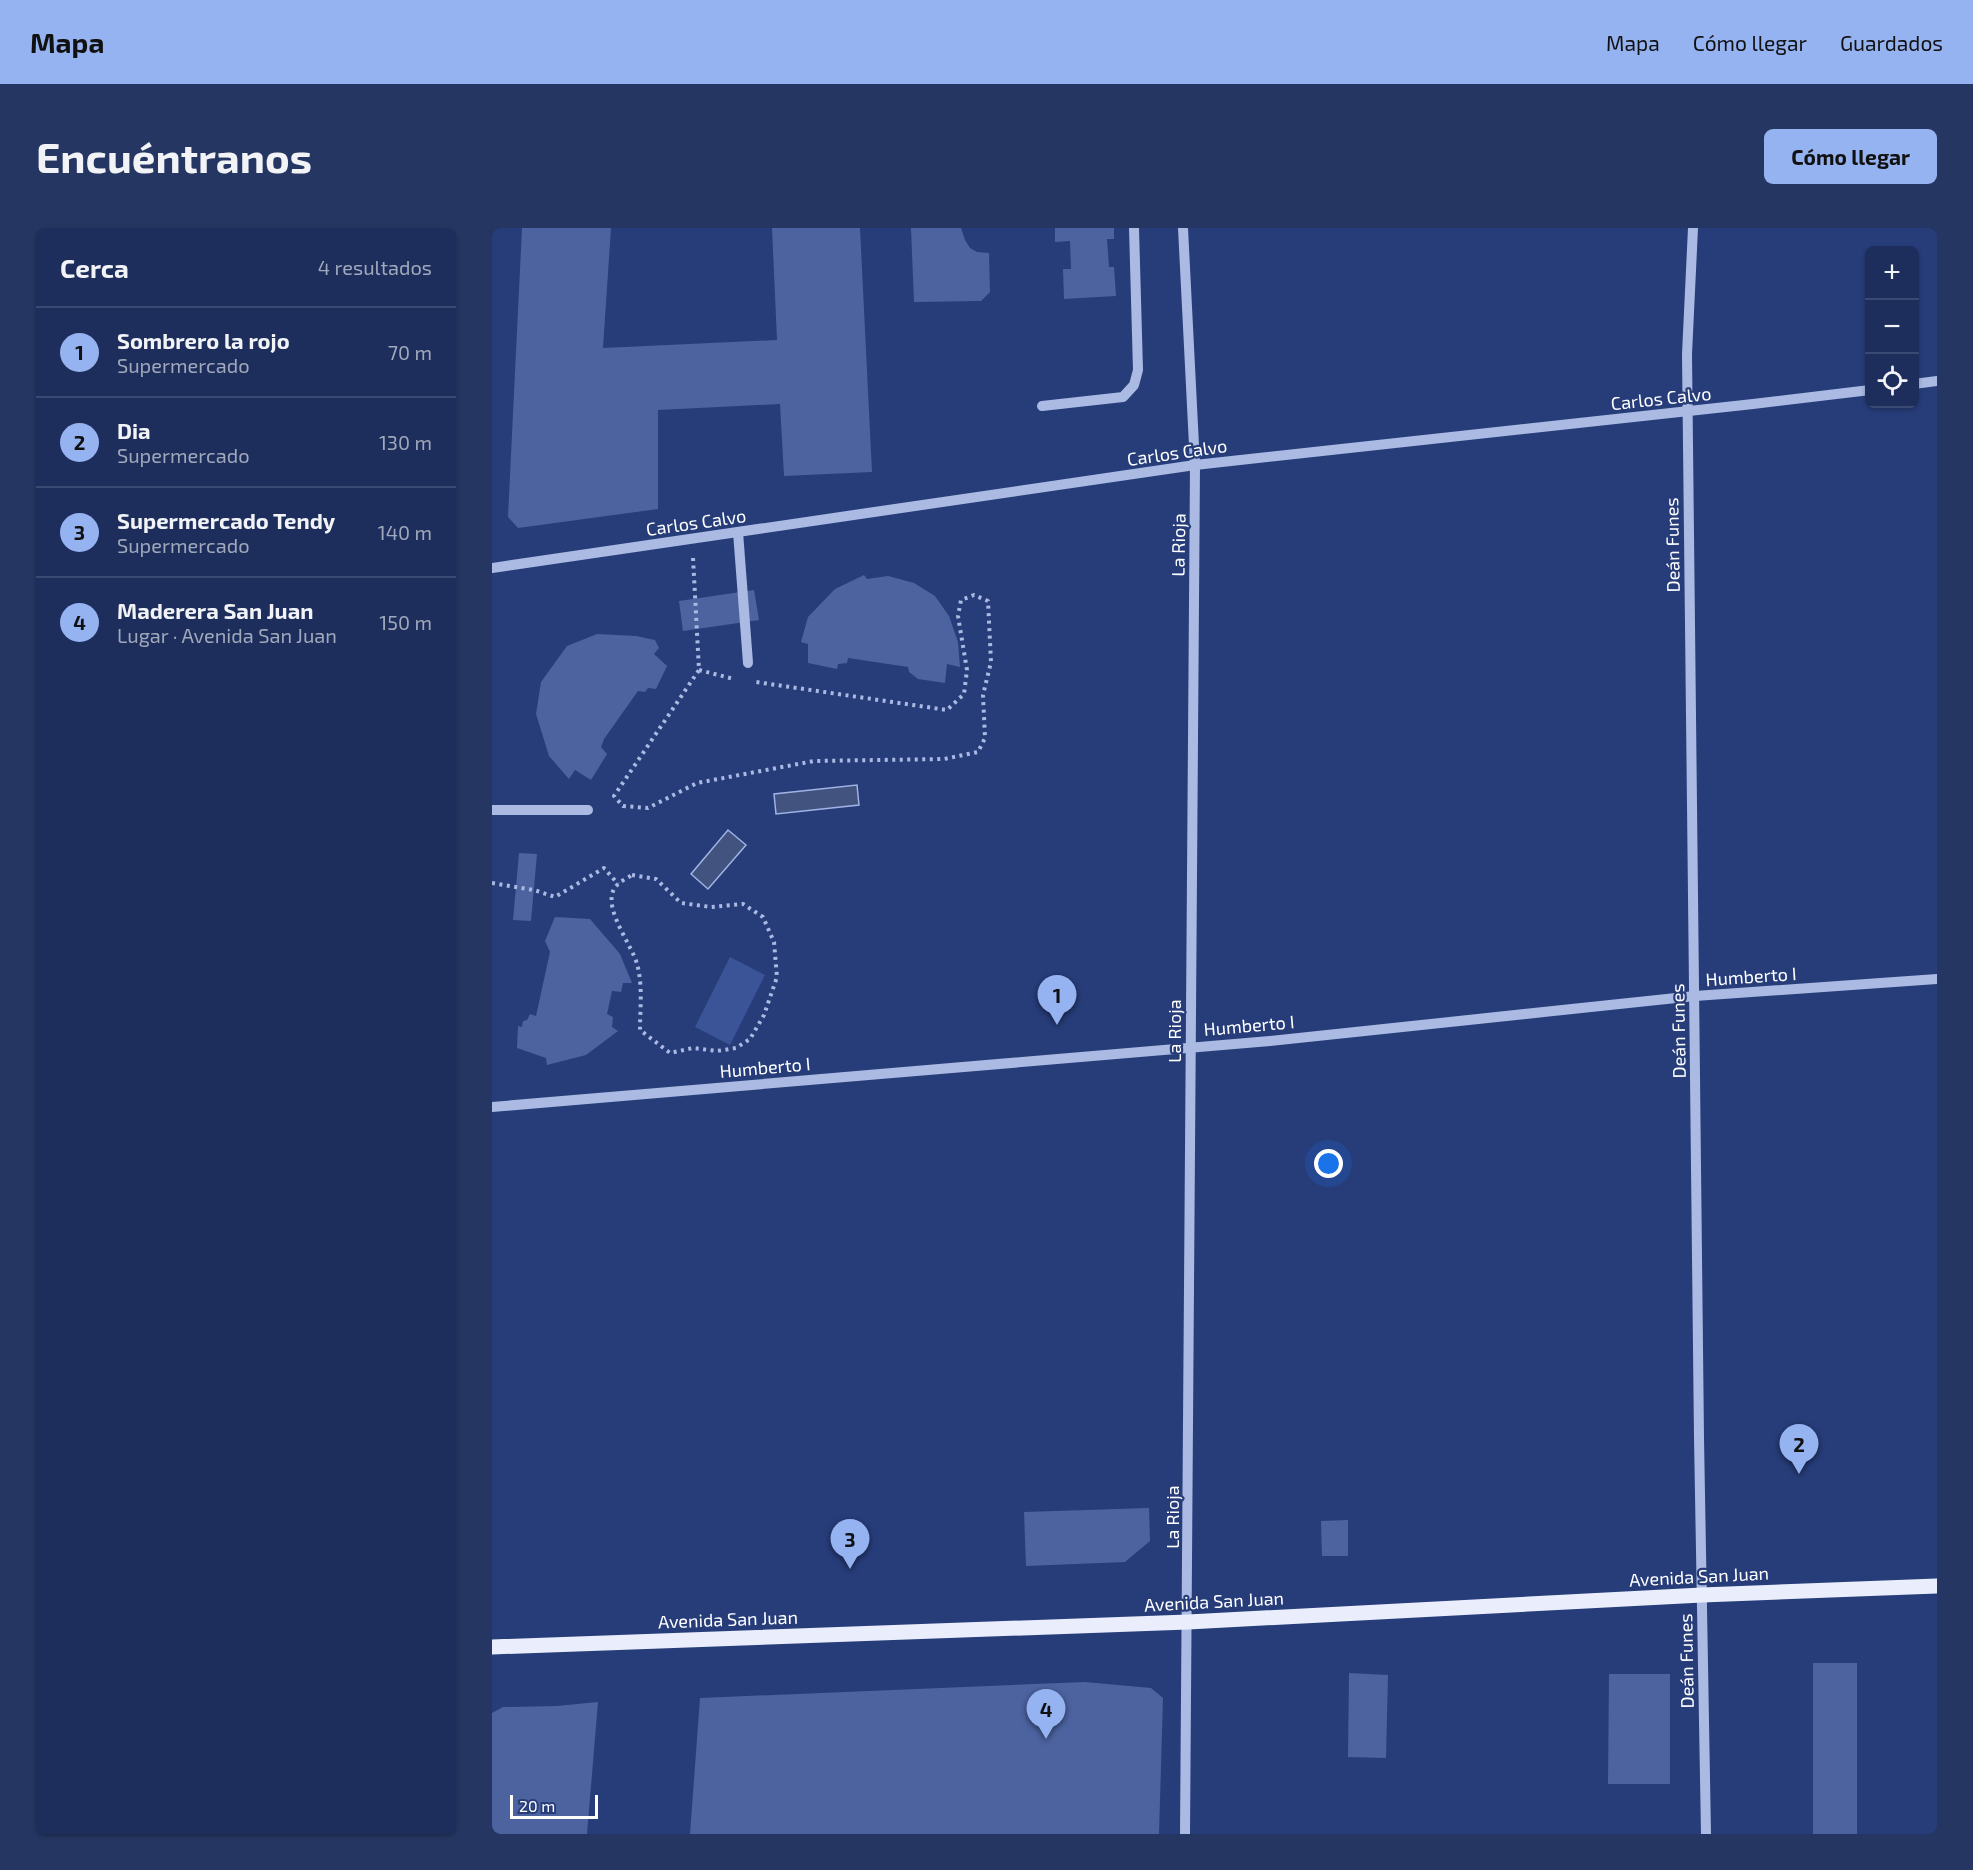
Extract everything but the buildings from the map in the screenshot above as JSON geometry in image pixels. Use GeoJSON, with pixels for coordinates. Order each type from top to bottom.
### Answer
{"type":"FeatureCollection","features":[{"type":"Feature","properties":{"kind":"main road","name":"Avenida San Juan"},"geometry":{"type":"LineString","coordinates":[[492,1647],[1188,1622],[1702,1595],[1937,1586]]}},
{"type":"Feature","properties":{"kind":"street"},"geometry":{"type":"LineString","coordinates":[[1042,406],[1123,397],[1134,385],[1138,370],[1134,228]]}},
{"type":"Feature","properties":{"kind":"street","name":"La Rioja"},"geometry":{"type":"LineString","coordinates":[[1183,228],[1195,465],[1185,1834]]}},
{"type":"Feature","properties":{"kind":"street","name":"Deán Funes"},"geometry":{"type":"LineString","coordinates":[[1693,228],[1686,354],[1706,1834]]}},
{"type":"Feature","properties":{"kind":"street"},"geometry":{"type":"LineString","coordinates":[[1919,383],[1937,381]]}},
{"type":"Feature","properties":{"kind":"street","name":"Carlos Calvo"},"geometry":{"type":"LineString","coordinates":[[492,568],[1195,465],[1865,390]]}},
{"type":"Feature","properties":{"kind":"street"},"geometry":{"type":"LineString","coordinates":[[738,532],[748,663]]}},
{"type":"Feature","properties":{"kind":"street"},"geometry":{"type":"LineString","coordinates":[[492,810],[588,810]]}},
{"type":"Feature","properties":{"kind":"street","name":"Humberto I"},"geometry":{"type":"LineString","coordinates":[[492,1107],[1282,1039],[1695,996],[1937,979]]}},
{"type":"Feature","properties":{"kind":"path"},"geometry":{"type":"LineString","coordinates":[[692,539],[699,670],[614,796],[623,806],[648,808],[697,783],[814,761],[944,759],[978,752],[985,738],[983,695],[992,662],[988,601],[974,595],[961,600],[958,616],[967,670],[964,694],[946,710],[746,681]]}},
{"type":"Feature","properties":{"kind":"path"},"geometry":{"type":"LineString","coordinates":[[699,670],[734,679]]}},
{"type":"Feature","properties":{"kind":"path"},"geometry":{"type":"LineString","coordinates":[[492,883],[534,890],[555,897],[604,868],[618,884]]}},
{"type":"Feature","properties":{"kind":"path"},"geometry":{"type":"LineString","coordinates":[[632,875],[656,879],[681,903],[711,907],[743,904],[763,917],[774,942],[777,977],[764,1015],[750,1039],[736,1048],[717,1051],[693,1048],[670,1053],[640,1030],[637,964],[613,912],[612,892],[618,884],[632,875]]}},
{"type":"Feature","properties":{"kind":"shaded area"},"geometry":{"type":"Polygon","coordinates":[[[857,785],[859,805],[776,814],[774,794],[857,785]]]}},
{"type":"Feature","properties":{"kind":"shaded area"},"geometry":{"type":"Polygon","coordinates":[[[728,830],[746,845],[708,889],[691,874],[728,830]]]}},
{"type":"Feature","properties":{"kind":"shaded area"},"geometry":{"type":"Polygon","coordinates":[[[730,957],[765,975],[730,1045],[695,1027],[730,957]]]}},
{"type":"Feature","properties":{"kind":"place","name":"Sombrero la rojo"},"geometry":{"type":"Point","coordinates":[1057,1025]}},
{"type":"Feature","properties":{"kind":"place","name":"Dia"},"geometry":{"type":"Point","coordinates":[1799,1474]}},
{"type":"Feature","properties":{"kind":"place","name":"Supermercado Tendy"},"geometry":{"type":"Point","coordinates":[850,1569]}},
{"type":"Feature","properties":{"kind":"place","name":"Maderera San Juan"},"geometry":{"type":"Point","coordinates":[1046,1739]}}]}
